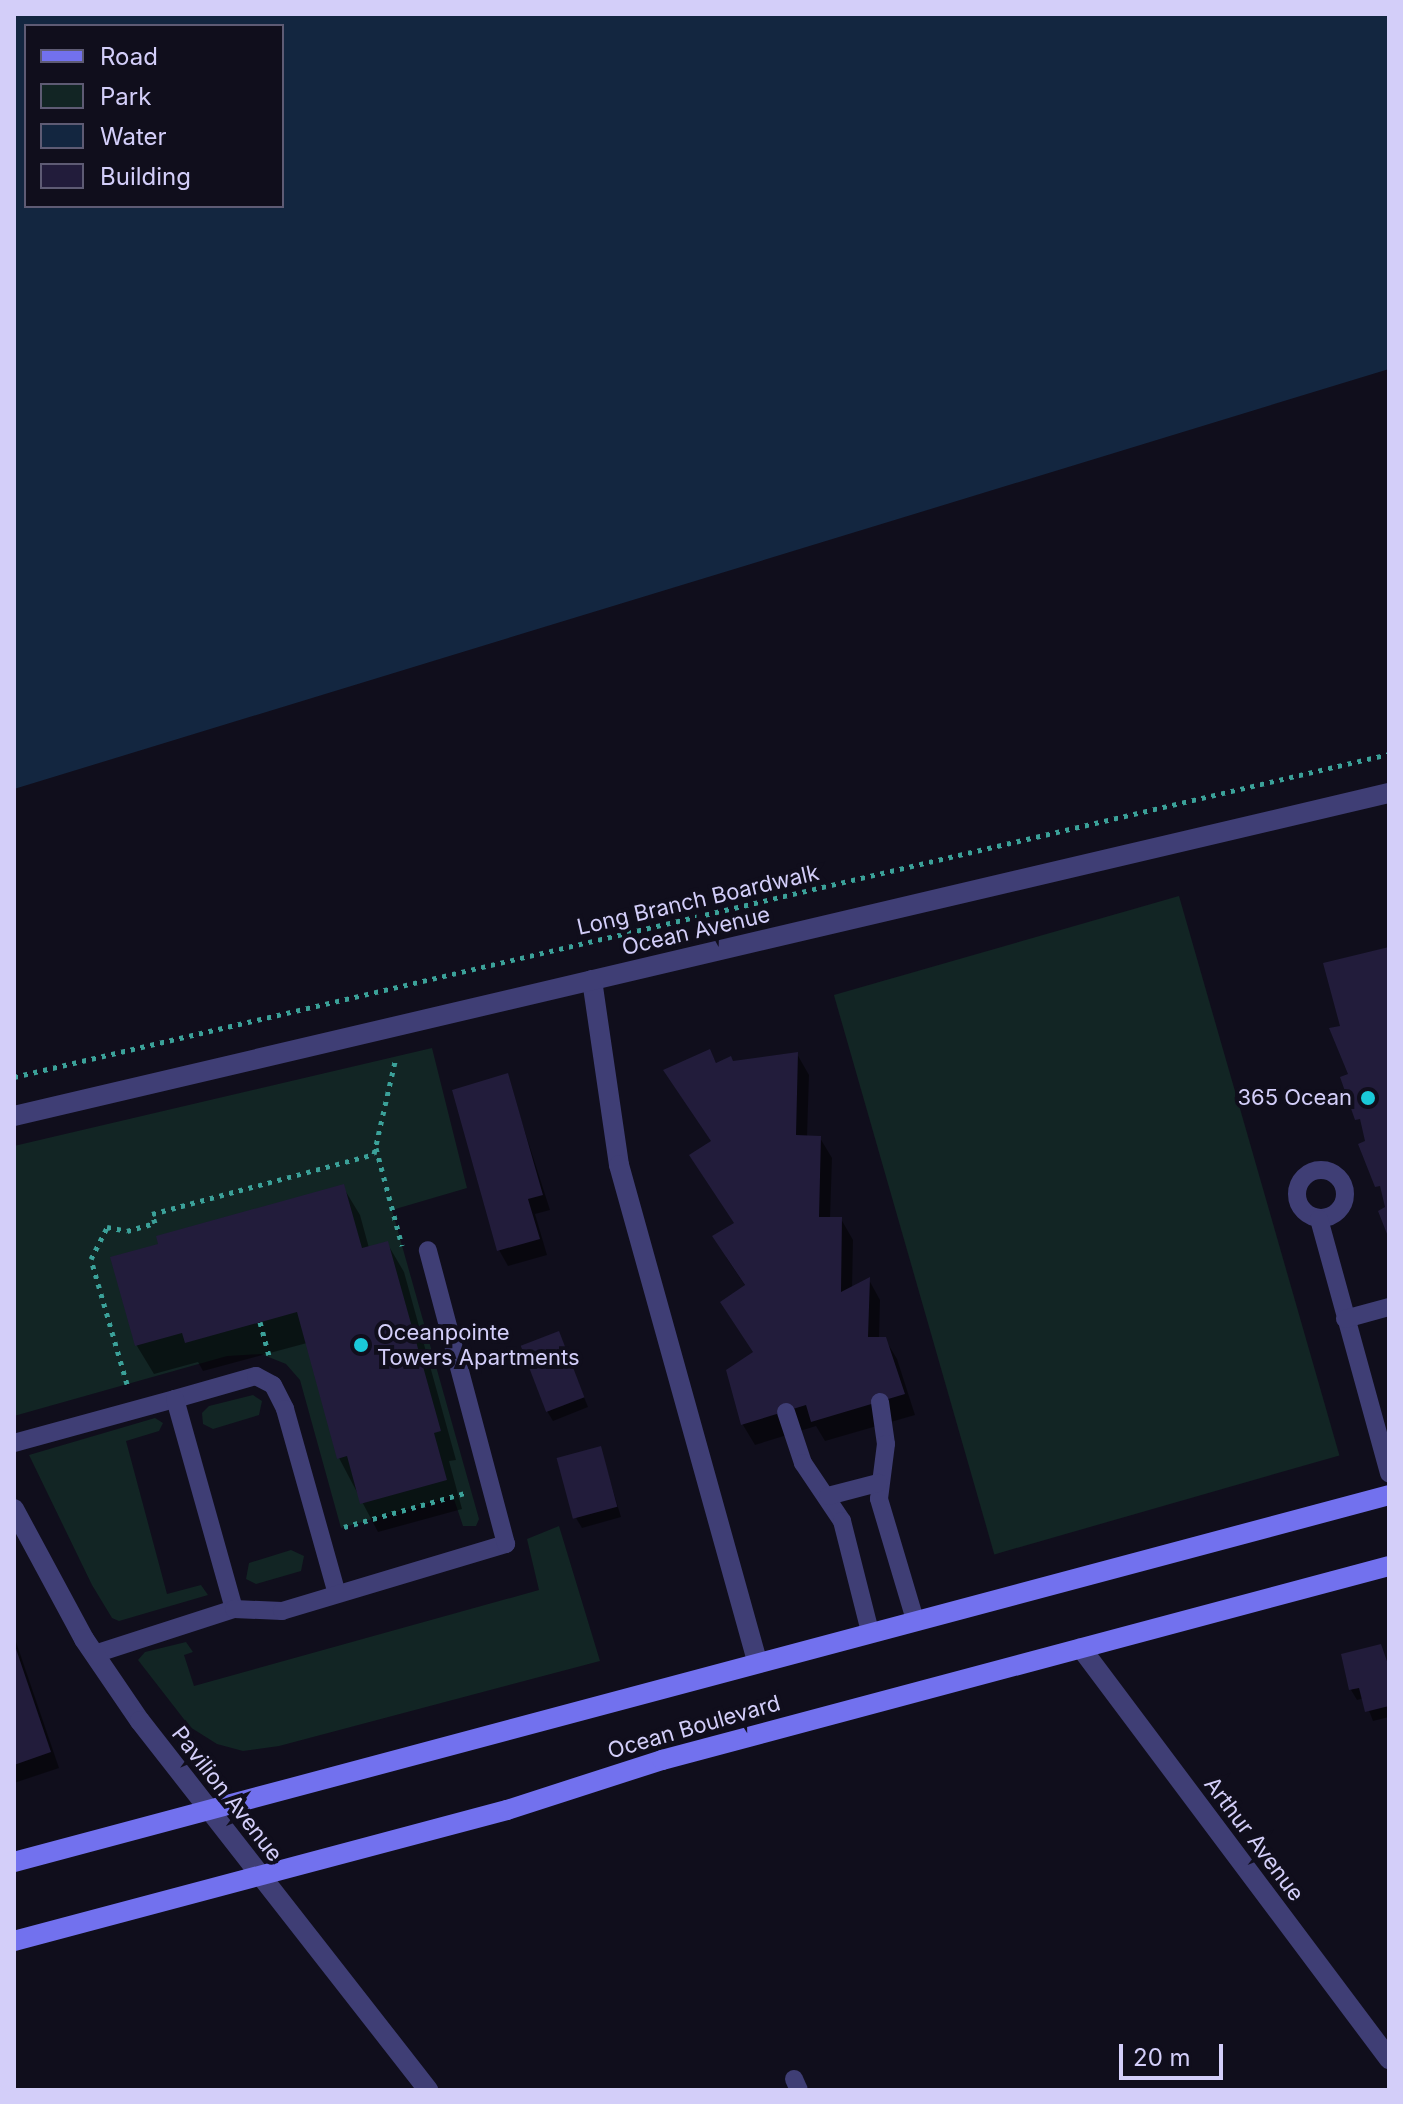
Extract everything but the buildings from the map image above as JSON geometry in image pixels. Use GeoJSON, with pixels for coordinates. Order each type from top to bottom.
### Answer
{"type":"FeatureCollection","features":[{"type":"Feature","properties":{"kind":"main road","name":"Ocean Boulevard"},"geometry":{"type":"LineString","coordinates":[[14,1862],[757,1661],[1389,1495]]}},
{"type":"Feature","properties":{"kind":"main road","name":"Ocean Boulevard"},"geometry":{"type":"LineString","coordinates":[[14,1941],[262,1878],[507,1810],[662,1760],[1389,1566]]}},
{"type":"Feature","properties":{"kind":"street","name":"Ocean Avenue"},"geometry":{"type":"LineString","coordinates":[[14,1116],[1389,793]]}},
{"type":"Feature","properties":{"kind":"street"},"geometry":{"type":"LineString","coordinates":[[592,980],[619,1165],[757,1661]]}},
{"type":"Feature","properties":{"kind":"street","name":"Pavilion Avenue"},"geometry":{"type":"LineString","coordinates":[[14,1509],[95,1654],[205,1810],[428,2090]]}},
{"type":"Feature","properties":{"kind":"street","name":"Arthur Avenue"},"geometry":{"type":"LineString","coordinates":[[1081,1648],[1389,2059]]}},
{"type":"Feature","properties":{"kind":"lane"},"geometry":{"type":"LineString","coordinates":[[1319,1219],[1389,1474]]}},
{"type":"Feature","properties":{"kind":"lane"},"geometry":{"type":"LineString","coordinates":[[95,1654],[234,1609],[282,1611],[506,1544],[428,1250]]}},
{"type":"Feature","properties":{"kind":"lane"},"geometry":{"type":"LineString","coordinates":[[1345,1319],[1389,1307]]}},
{"type":"Feature","properties":{"kind":"lane"},"geometry":{"type":"LineString","coordinates":[[14,1443],[256,1376],[273,1385],[285,1409],[337,1594]]}},
{"type":"Feature","properties":{"kind":"lane"},"geometry":{"type":"LineString","coordinates":[[175,1399],[234,1609]]}},
{"type":"Feature","properties":{"kind":"lane"},"geometry":{"type":"LineString","coordinates":[[880,1402],[886,1444],[878,1483],[915,1620]]}},
{"type":"Feature","properties":{"kind":"lane"},"geometry":{"type":"LineString","coordinates":[[786,1412],[803,1463],[842,1521],[870,1632]]}},
{"type":"Feature","properties":{"kind":"lane"},"geometry":{"type":"LineString","coordinates":[[828,1496],[878,1483]]}},
{"type":"Feature","properties":{"kind":"path","name":"Long Branch Boardwalk"},"geometry":{"type":"LineString","coordinates":[[14,1077],[1389,754]]}},
{"type":"Feature","properties":{"kind":"path"},"geometry":{"type":"LineString","coordinates":[[396,1057],[375,1152],[405,1256]]}},
{"type":"Feature","properties":{"kind":"path"},"geometry":{"type":"LineString","coordinates":[[141,1380],[126,1384],[91,1259],[107,1227],[127,1231],[155,1223],[152,1214],[375,1152]]}},
{"type":"Feature","properties":{"kind":"path"},"geometry":{"type":"LineString","coordinates":[[260,1322],[269,1356]]}},
{"type":"Feature","properties":{"kind":"path"},"geometry":{"type":"LineString","coordinates":[[261,1354],[279,1360]]}},
{"type":"Feature","properties":{"kind":"path"},"geometry":{"type":"LineString","coordinates":[[337,1513],[341,1528],[471,1492],[467,1478]]}},
{"type":"Feature","properties":{"kind":"green space"},"geometry":{"type":"Polygon","coordinates":[[[1179,896],[1339,1455],[994,1554],[834,995],[1179,896]]]}},
{"type":"Feature","properties":{"kind":"green space"},"geometry":{"type":"Polygon","coordinates":[[[432,1048],[467,1188],[392,1210],[479,1519],[476,1526],[463,1526],[453,1496],[341,1528],[300,1380],[286,1364],[261,1354],[227,1356],[14,1416],[14,1146],[432,1048]]]}},
{"type":"Feature","properties":{"kind":"green space"},"geometry":{"type":"Polygon","coordinates":[[[253,1395],[262,1401],[259,1415],[213,1429],[203,1424],[202,1413],[209,1406],[253,1395]]]}},
{"type":"Feature","properties":{"kind":"green space"},"geometry":{"type":"Polygon","coordinates":[[[155,1418],[163,1423],[159,1431],[126,1441],[167,1594],[201,1585],[208,1595],[119,1621],[112,1618],[92,1585],[29,1455],[155,1418]]]}},
{"type":"Feature","properties":{"kind":"green space"},"geometry":{"type":"Polygon","coordinates":[[[559,1526],[600,1661],[279,1746],[243,1751],[217,1744],[190,1727],[138,1660],[145,1652],[186,1642],[193,1652],[184,1655],[194,1686],[539,1590],[527,1539],[559,1526]]]}},
{"type":"Feature","properties":{"kind":"green space"},"geometry":{"type":"Polygon","coordinates":[[[291,1550],[304,1556],[301,1571],[256,1584],[246,1579],[249,1563],[291,1550]]]}},
{"type":"Feature","properties":{"kind":"water"},"geometry":{"type":"Polygon","coordinates":[[[14,14],[1389,14],[1389,369],[14,789],[14,14]]]}},
{"type":"Feature","properties":{"kind":"place","name":"365 Ocean"},"geometry":{"type":"Point","coordinates":[1368,1098]}},
{"type":"Feature","properties":{"kind":"place","name":"Oceanpointe Towers Apartments"},"geometry":{"type":"Point","coordinates":[361,1345]}}]}
